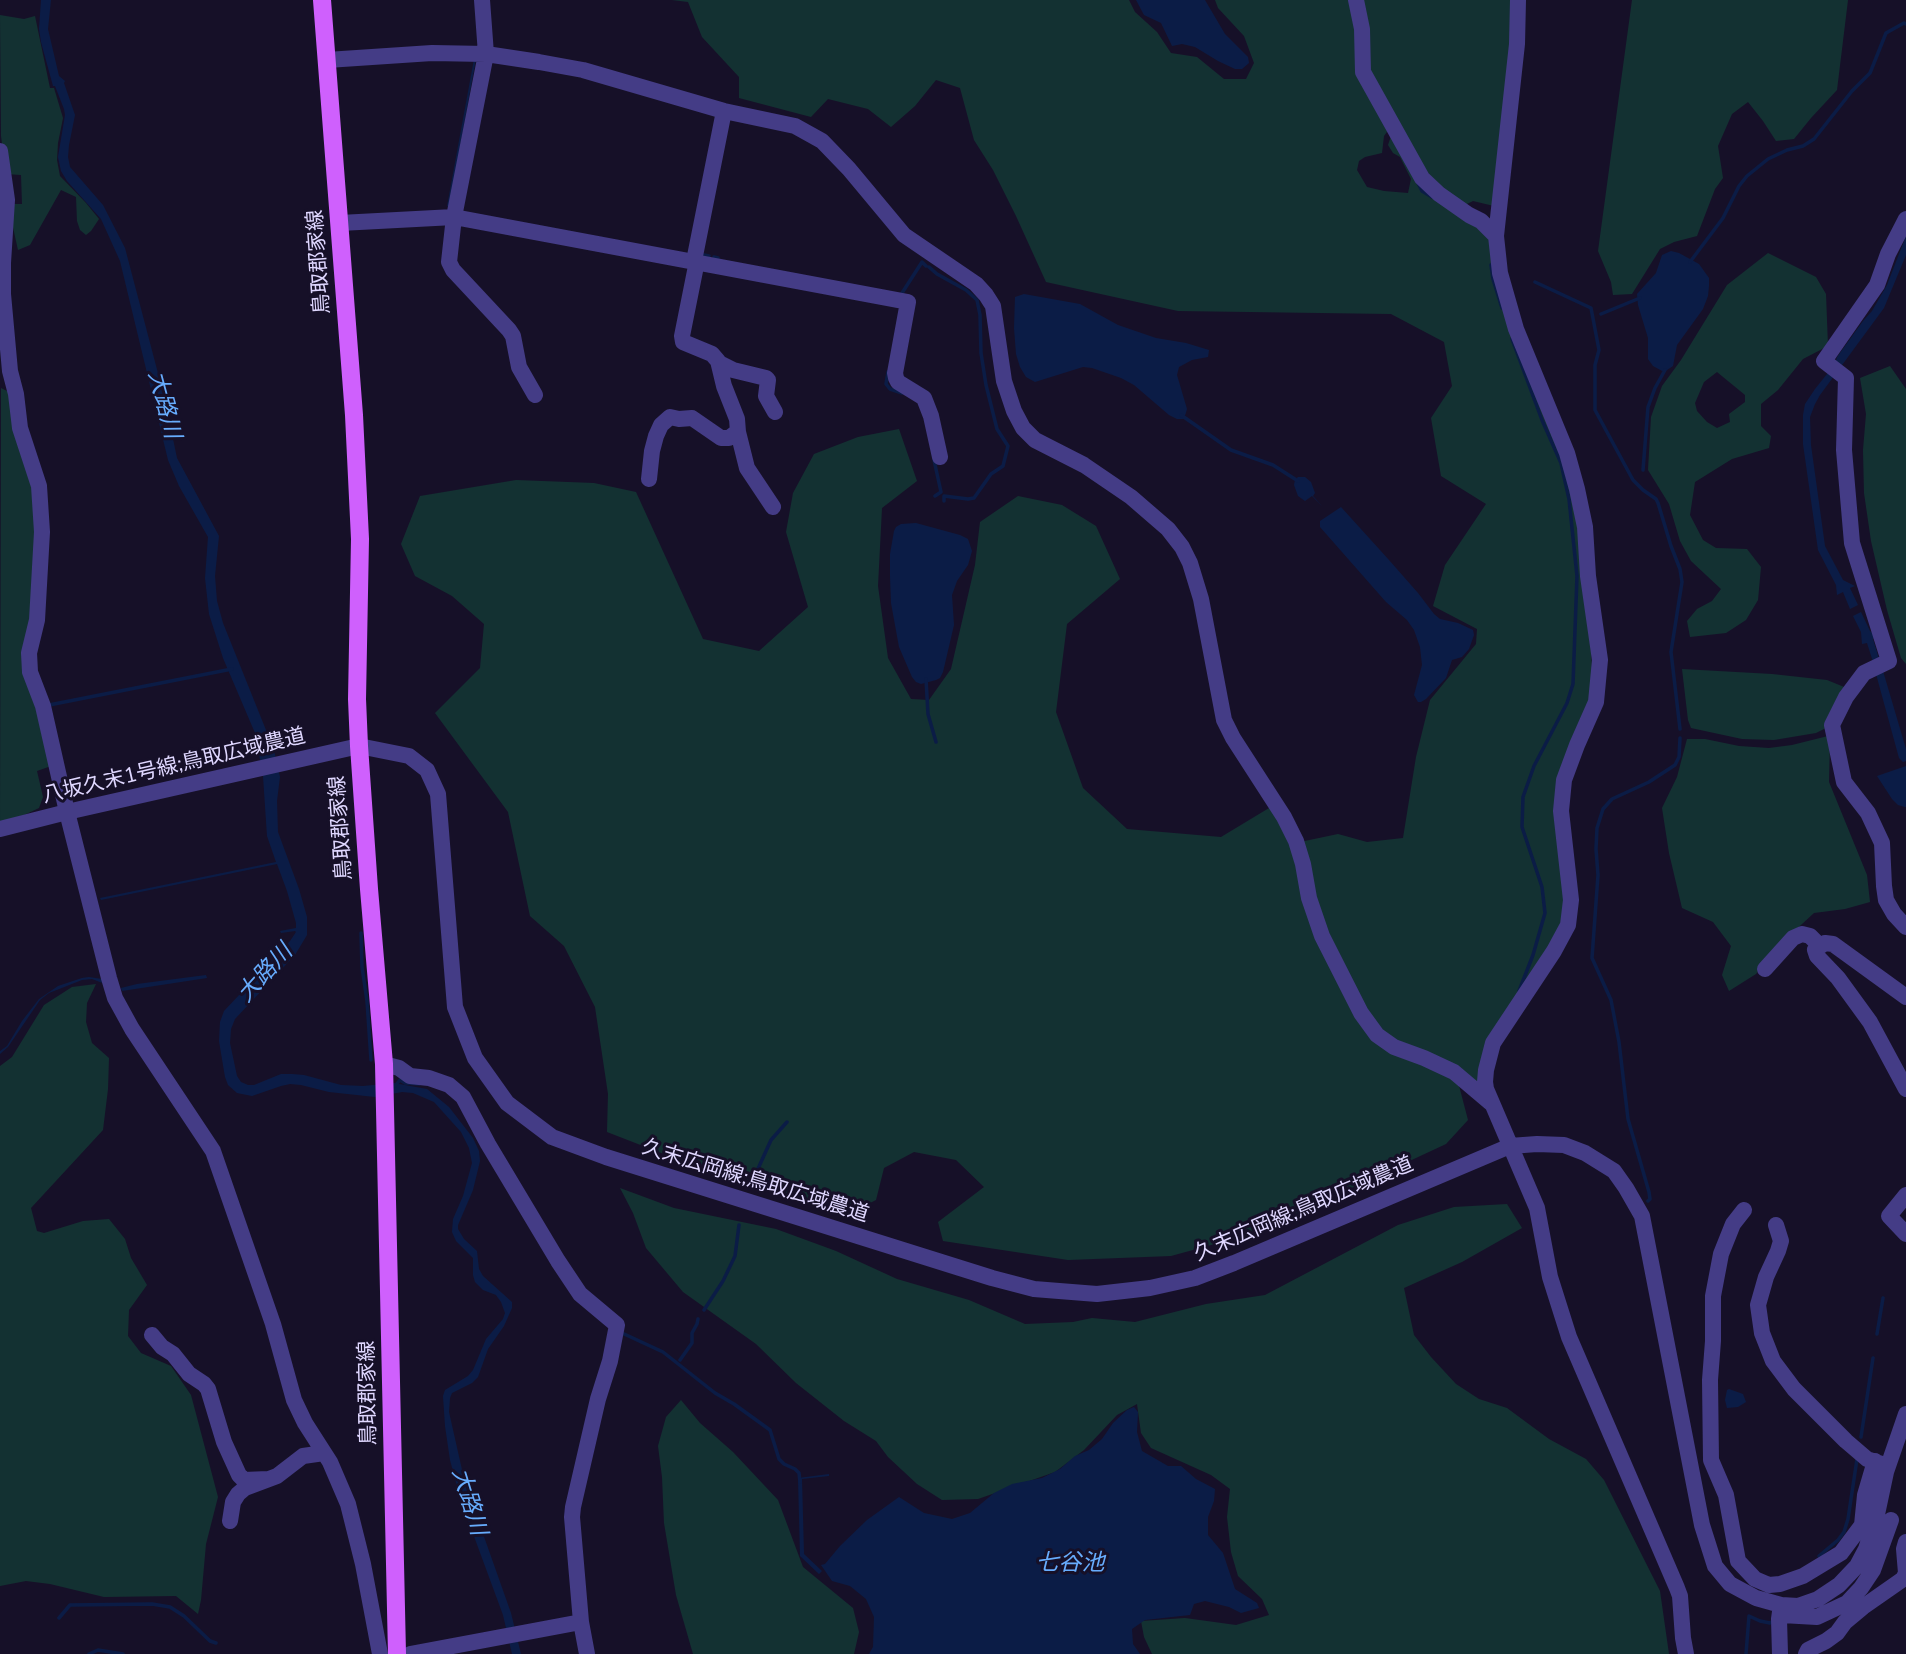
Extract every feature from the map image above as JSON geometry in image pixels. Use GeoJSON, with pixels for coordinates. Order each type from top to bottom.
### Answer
{"type":"FeatureCollection","features":[{"type":"Feature","properties":{"kind":"main road","name":"鳥取郡家線"},"geometry":{"type":"LineString","coordinates":[[322,0],[354,415],[360,539],[357,699],[384,1072],[397,1654]]}},
{"type":"Feature","properties":{"kind":"street"},"geometry":{"type":"LineString","coordinates":[[482,0],[486,54],[448,256],[450,267],[513,336],[519,368],[535,395]]}},
{"type":"Feature","properties":{"kind":"street"},"geometry":{"type":"LineString","coordinates":[[1356,0],[1362,29],[1363,72],[1422,178],[1439,194],[1481,221],[1496,236]]}},
{"type":"Feature","properties":{"kind":"street"},"geometry":{"type":"LineString","coordinates":[[1518,0],[1515,57],[1496,236],[1500,273],[1516,329],[1567,453],[1577,489],[1585,527],[1588,576],[1600,660],[1596,702],[1564,780],[1561,811],[1571,900],[1568,925],[1549,959],[1493,1043],[1485,1082],[1536,1208],[1550,1277],[1566,1329],[1680,1596],[1686,1654]]}},
{"type":"Feature","properties":{"kind":"street"},"geometry":{"type":"LineString","coordinates":[[327,60],[432,53],[486,54],[583,70],[724,111],[795,126],[822,141],[904,235],[976,284],[993,306],[1004,381],[1023,428],[1035,440],[1109,481],[1168,529],[1182,547],[1194,576],[1211,647],[1224,720],[1296,841],[1309,898],[1322,936],[1361,1013],[1377,1035],[1394,1047],[1454,1072],[1493,1105]]}},
{"type":"Feature","properties":{"kind":"street"},"geometry":{"type":"LineString","coordinates":[[724,111],[682,336],[684,342],[712,354],[719,363],[733,370],[766,378],[766,396],[775,412]]}},
{"type":"Feature","properties":{"kind":"street"},"geometry":{"type":"LineString","coordinates":[[0,151],[7,200],[2,294],[9,362],[20,428],[39,486],[42,521],[37,620],[28,663],[30,672],[44,706],[67,812],[115,998],[132,1029],[213,1151],[274,1324],[294,1401],[330,1462],[349,1508],[363,1563],[380,1654]]}},
{"type":"Feature","properties":{"kind":"street"},"geometry":{"type":"LineString","coordinates":[[340,223],[454,217],[908,302],[896,378],[924,398],[940,457]]}},
{"type":"Feature","properties":{"kind":"street"},"geometry":{"type":"LineString","coordinates":[[1906,219],[1888,254],[1877,285],[1824,361],[1846,378],[1844,450],[1852,543],[1889,661],[1864,673],[1846,697],[1832,725],[1844,782],[1868,813],[1882,842],[1886,900],[1906,927]]}},
{"type":"Feature","properties":{"kind":"street"},"geometry":{"type":"LineString","coordinates":[[0,384],[2,372],[9,362]]}},
{"type":"Feature","properties":{"kind":"street"},"geometry":{"type":"LineString","coordinates":[[719,363],[724,386],[737,419],[747,468],[773,507]]}},
{"type":"Feature","properties":{"kind":"street"},"geometry":{"type":"LineString","coordinates":[[649,479],[656,436],[670,417],[692,418],[721,438],[729,438],[738,431]]}},
{"type":"Feature","properties":{"kind":"street","name":"八坂久末1号線;鳥取広域農道"},"geometry":{"type":"LineString","coordinates":[[0,829],[359,746]]}},
{"type":"Feature","properties":{"kind":"street","name":"久末広岡線;鳥取広域農道"},"geometry":{"type":"LineString","coordinates":[[359,746],[409,756],[426,770],[438,794],[455,1006],[475,1058],[507,1103],[552,1137],[606,1157],[992,1278],[1034,1289],[1097,1294],[1195,1278],[1510,1146],[1564,1144],[1614,1171],[1642,1216],[1702,1525],[1716,1566],[1730,1584],[1780,1610],[1818,1599],[1839,1585],[1857,1566],[1876,1521],[1886,1468],[1906,1414]]}},
{"type":"Feature","properties":{"kind":"street"},"geometry":{"type":"LineString","coordinates":[[1765,969],[1793,938],[1802,934],[1810,936],[1820,946]]}},
{"type":"Feature","properties":{"kind":"street"},"geometry":{"type":"LineString","coordinates":[[1906,997],[1833,944],[1825,943],[1815,950],[1870,1022],[1906,1089]]}},
{"type":"Feature","properties":{"kind":"street"},"geometry":{"type":"LineString","coordinates":[[384,1072],[399,1068],[410,1076],[449,1084],[463,1097],[488,1144],[580,1294],[617,1325],[572,1517],[581,1622],[587,1654]]}},
{"type":"Feature","properties":{"kind":"street"},"geometry":{"type":"LineString","coordinates":[[1906,1195],[1888,1216],[1906,1234]]}},
{"type":"Feature","properties":{"kind":"street"},"geometry":{"type":"LineString","coordinates":[[1744,1210],[1733,1224],[1721,1254],[1713,1296],[1710,1380],[1711,1460],[1727,1495],[1738,1560],[1755,1579],[1769,1585],[1780,1584],[1803,1576],[1841,1553],[1876,1521],[1906,1534]]}},
{"type":"Feature","properties":{"kind":"street"},"geometry":{"type":"LineString","coordinates":[[1776,1225],[1781,1241],[1758,1305],[1762,1334],[1773,1361],[1794,1389],[1846,1441],[1867,1458],[1886,1468]]}},
{"type":"Feature","properties":{"kind":"street"},"geometry":{"type":"LineString","coordinates":[[152,1335],[162,1347],[173,1354],[189,1374],[208,1389],[224,1442],[244,1480],[268,1479]]}},
{"type":"Feature","properties":{"kind":"street"},"geometry":{"type":"LineString","coordinates":[[230,1521],[233,1502],[237,1494],[245,1488],[277,1476],[303,1456],[324,1453]]}},
{"type":"Feature","properties":{"kind":"street"},"geometry":{"type":"LineString","coordinates":[[1806,1654],[1808,1650],[1837,1633],[1845,1622],[1863,1607],[1903,1579],[1906,1573],[1906,1542]]}},
{"type":"Feature","properties":{"kind":"street"},"geometry":{"type":"LineString","coordinates":[[1780,1610],[1780,1654]]}},
{"type":"Feature","properties":{"kind":"street"},"geometry":{"type":"LineString","coordinates":[[410,1654],[581,1622]]}},
{"type":"Feature","properties":{"kind":"green space"},"geometry":{"type":"Polygon","coordinates":[[[672,0],[1129,0],[1135,12],[1157,32],[1171,53],[1197,57],[1224,79],[1246,79],[1254,63],[1244,36],[1218,8],[1215,0],[1353,0],[1359,34],[1389,129],[1384,136],[1382,153],[1359,161],[1357,170],[1367,187],[1408,193],[1411,179],[1400,157],[1393,153],[1388,145],[1392,133],[1408,154],[1424,191],[1487,231],[1574,497],[1593,684],[1591,698],[1561,774],[1565,878],[1562,928],[1479,1081],[1475,1083],[1381,1033],[1327,940],[1300,842],[1338,834],[1367,842],[1403,838],[1416,757],[1430,700],[1476,644],[1477,629],[1433,606],[1445,565],[1486,504],[1441,476],[1431,418],[1452,386],[1444,342],[1391,314],[1178,311],[1046,282],[993,170],[974,140],[960,88],[936,80],[915,106],[891,127],[868,109],[828,99],[811,117],[739,98],[739,77],[702,37],[688,2],[672,0]]]}},
{"type":"Feature","properties":{"kind":"green space"},"geometry":{"type":"Polygon","coordinates":[[[1360,0],[1514,0],[1494,206],[1473,201],[1461,207],[1438,190],[1369,76],[1360,0]]]}},
{"type":"Feature","properties":{"kind":"green space"},"geometry":{"type":"Polygon","coordinates":[[[1632,0],[1848,0],[1837,90],[1794,139],[1776,141],[1748,102],[1732,114],[1718,146],[1723,178],[1715,189],[1697,236],[1660,249],[1632,294],[1613,295],[1611,282],[1598,251],[1632,0]]]}},
{"type":"Feature","properties":{"kind":"green space"},"geometry":{"type":"Polygon","coordinates":[[[0,15],[24,19],[35,16],[50,88],[54,88],[63,118],[57,160],[60,176],[99,219],[86,235],[80,230],[77,221],[76,197],[61,190],[30,245],[18,250],[9,204],[22,204],[21,175],[6,174],[1,136],[0,15]]]}},
{"type":"Feature","properties":{"kind":"green space"},"geometry":{"type":"Polygon","coordinates":[[[1768,253],[1816,277],[1826,294],[1828,346],[1803,359],[1778,390],[1761,404],[1761,426],[1771,436],[1769,448],[1732,459],[1695,482],[1690,515],[1703,540],[1716,548],[1747,549],[1761,567],[1758,600],[1746,620],[1726,633],[1690,637],[1687,621],[1697,609],[1712,601],[1721,589],[1691,561],[1680,541],[1669,504],[1648,470],[1651,417],[1662,386],[1727,285],[1768,253]],[[1717,372],[1704,382],[1695,403],[1697,411],[1717,428],[1730,422],[1729,414],[1745,402],[1745,395],[1717,372]]]}},
{"type":"Feature","properties":{"kind":"green space"},"geometry":{"type":"Polygon","coordinates":[[[1890,366],[1906,389],[1906,664],[1901,658],[1887,610],[1871,541],[1864,493],[1866,414],[1860,378],[1890,366]]]}},
{"type":"Feature","properties":{"kind":"green space"},"geometry":{"type":"Polygon","coordinates":[[[1,388],[13,394],[39,508],[27,652],[54,765],[37,771],[43,797],[39,808],[0,822],[1,388]]]}},
{"type":"Feature","properties":{"kind":"green space"},"geometry":{"type":"Polygon","coordinates":[[[899,429],[917,481],[882,508],[878,586],[888,658],[911,699],[929,700],[951,669],[975,565],[980,522],[1018,496],[1062,505],[1096,526],[1120,579],[1067,624],[1056,712],[1083,788],[1127,829],[1221,837],[1274,805],[1365,1024],[1457,1078],[1468,1120],[1446,1144],[1255,1233],[1171,1256],[1068,1260],[943,1241],[938,1222],[984,1187],[956,1160],[914,1152],[884,1168],[876,1200],[844,1216],[687,1163],[607,1132],[608,1094],[595,1007],[564,946],[530,916],[508,812],[435,713],[480,668],[484,624],[452,596],[415,576],[401,544],[420,496],[516,480],[594,483],[636,492],[703,639],[759,651],[808,607],[786,532],[793,493],[814,454],[858,437],[899,429]]]}},
{"type":"Feature","properties":{"kind":"green space"},"geometry":{"type":"Polygon","coordinates":[[[1682,669],[1827,680],[1849,689],[1826,728],[1816,733],[1774,740],[1742,739],[1691,728],[1682,669]]]}},
{"type":"Feature","properties":{"kind":"green space"},"geometry":{"type":"Polygon","coordinates":[[[1828,736],[1829,782],[1867,875],[1870,902],[1814,913],[1777,947],[1756,974],[1729,991],[1722,975],[1731,946],[1713,922],[1682,908],[1669,853],[1662,808],[1677,777],[1687,739],[1769,748],[1828,736]]]}},
{"type":"Feature","properties":{"kind":"green space"},"geometry":{"type":"Polygon","coordinates":[[[96,984],[87,1003],[86,1022],[92,1043],[109,1058],[103,1130],[31,1208],[37,1231],[44,1233],[83,1221],[109,1219],[125,1239],[131,1258],[147,1285],[129,1310],[128,1336],[141,1353],[171,1366],[191,1395],[218,1497],[206,1544],[198,1614],[176,1596],[104,1597],[26,1581],[0,1586],[0,1066],[12,1057],[44,1005],[72,987],[96,984]]]}},
{"type":"Feature","properties":{"kind":"green space"},"geometry":{"type":"Polygon","coordinates":[[[620,1188],[674,1208],[776,1229],[836,1251],[897,1279],[969,1300],[1025,1324],[1073,1322],[1092,1318],[1135,1322],[1206,1304],[1265,1295],[1398,1225],[1454,1207],[1507,1204],[1522,1228],[1462,1262],[1404,1288],[1414,1335],[1456,1384],[1479,1399],[1507,1408],[1549,1439],[1586,1459],[1604,1480],[1660,1591],[1669,1654],[1152,1654],[1144,1637],[1141,1621],[1185,1618],[1236,1625],[1269,1615],[1262,1599],[1238,1576],[1231,1552],[1227,1517],[1230,1489],[1211,1475],[1151,1448],[1141,1433],[1137,1404],[1117,1415],[1084,1450],[1055,1472],[978,1499],[942,1500],[917,1484],[888,1457],[876,1441],[844,1421],[796,1383],[756,1344],[683,1292],[646,1248],[620,1188]]]}},
{"type":"Feature","properties":{"kind":"green space"},"geometry":{"type":"Polygon","coordinates":[[[681,1400],[700,1423],[733,1452],[778,1500],[803,1567],[853,1608],[859,1632],[854,1654],[693,1654],[676,1595],[664,1523],[658,1446],[666,1417],[681,1400]]]}},
{"type":"Feature","properties":{"kind":"water","name":"大路川"},"geometry":{"type":"Polygon","coordinates":[[[41,0],[51,0],[48,29],[59,76],[65,81],[75,115],[69,145],[70,167],[103,205],[125,248],[164,396],[177,458],[219,536],[215,576],[217,601],[223,623],[274,750],[280,777],[277,801],[278,832],[307,917],[307,935],[295,955],[235,1019],[230,1043],[237,1076],[241,1082],[248,1085],[281,1074],[292,1074],[341,1085],[394,1083],[427,1089],[449,1107],[473,1138],[480,1161],[473,1190],[458,1229],[477,1251],[479,1269],[483,1276],[512,1302],[512,1308],[504,1326],[488,1349],[478,1377],[452,1393],[449,1412],[465,1483],[511,1613],[521,1654],[512,1654],[503,1615],[461,1501],[450,1460],[445,1426],[445,1390],[473,1370],[486,1339],[505,1313],[496,1295],[483,1290],[475,1282],[473,1258],[456,1241],[452,1232],[453,1219],[472,1163],[469,1148],[461,1132],[434,1102],[413,1093],[402,1092],[375,1097],[290,1084],[252,1096],[237,1093],[228,1085],[219,1041],[220,1022],[224,1011],[296,932],[280,931],[296,928],[296,923],[277,864],[101,900],[100,898],[276,862],[267,836],[263,776],[255,733],[223,658],[209,614],[205,578],[208,537],[179,486],[168,460],[120,261],[101,219],[61,171],[58,157],[65,115],[53,86],[41,42],[41,0]]]}},
{"type":"Feature","properties":{"kind":"water"},"geometry":{"type":"Polygon","coordinates":[[[1136,0],[1205,0],[1225,34],[1248,57],[1249,63],[1242,69],[1235,69],[1195,47],[1182,44],[1172,46],[1161,23],[1144,15],[1136,0]]]}},
{"type":"Feature","properties":{"kind":"water"},"geometry":{"type":"Polygon","coordinates":[[[476,59],[449,207],[447,206],[476,59]]]}},
{"type":"Feature","properties":{"kind":"water"},"geometry":{"type":"Polygon","coordinates":[[[1906,236],[1906,255],[1884,308],[1820,395],[1810,417],[1811,445],[1825,546],[1843,580],[1855,586],[1850,588],[1858,605],[1850,609],[1843,592],[1837,595],[1836,585],[1818,550],[1803,444],[1803,415],[1805,404],[1872,311],[1887,285],[1906,236]]]}},
{"type":"Feature","properties":{"kind":"water"},"geometry":{"type":"Polygon","coordinates":[[[1671,251],[1699,264],[1709,278],[1709,286],[1703,309],[1677,345],[1673,366],[1664,372],[1653,366],[1648,359],[1648,338],[1637,294],[1656,273],[1662,255],[1671,251]]]}},
{"type":"Feature","properties":{"kind":"water"},"geometry":{"type":"Polygon","coordinates":[[[1024,294],[1080,304],[1118,325],[1156,338],[1209,350],[1208,357],[1192,360],[1179,367],[1177,375],[1187,409],[1184,419],[1169,415],[1134,385],[1092,368],[1083,367],[1035,382],[1026,377],[1016,354],[1014,328],[1015,297],[1024,294]]]}},
{"type":"Feature","properties":{"kind":"water"},"geometry":{"type":"Polygon","coordinates":[[[1298,477],[1305,477],[1311,482],[1315,493],[1313,496],[1322,506],[1312,496],[1305,501],[1298,496],[1294,485],[1298,477]]]}},
{"type":"Feature","properties":{"kind":"water"},"geometry":{"type":"Polygon","coordinates":[[[1341,507],[1434,614],[1440,619],[1473,630],[1469,649],[1462,657],[1452,660],[1446,678],[1421,702],[1418,702],[1414,695],[1422,665],[1414,630],[1320,527],[1320,521],[1341,507]]]}},
{"type":"Feature","properties":{"kind":"water"},"geometry":{"type":"Polygon","coordinates":[[[916,523],[968,539],[972,551],[968,565],[957,581],[952,595],[954,625],[943,672],[940,678],[921,684],[912,677],[899,647],[891,603],[890,576],[894,531],[901,524],[916,523]]]}},
{"type":"Feature","properties":{"kind":"water"},"geometry":{"type":"Polygon","coordinates":[[[1861,612],[1870,631],[1877,637],[1873,639],[1880,662],[1874,665],[1867,643],[1862,644],[1861,632],[1853,616],[1861,612]]]}},
{"type":"Feature","properties":{"kind":"water"},"geometry":{"type":"Polygon","coordinates":[[[1883,671],[1906,749],[1906,761],[1903,762],[1899,758],[1876,674],[1883,671]]]}},
{"type":"Feature","properties":{"kind":"water"},"geometry":{"type":"Polygon","coordinates":[[[1906,766],[1905,807],[1892,799],[1877,776],[1906,766]]]}},
{"type":"Feature","properties":{"kind":"water"},"geometry":{"type":"Polygon","coordinates":[[[206,975],[207,978],[122,991],[121,988],[137,984],[206,975]]]}},
{"type":"Feature","properties":{"kind":"water"},"geometry":{"type":"Polygon","coordinates":[[[89,977],[102,979],[105,984],[92,979],[82,980],[49,993],[40,1000],[8,1047],[0,1054],[39,999],[58,986],[89,977]]]}},
{"type":"Feature","properties":{"kind":"water"},"geometry":{"type":"Polygon","coordinates":[[[1729,1389],[1743,1394],[1746,1402],[1738,1407],[1727,1408],[1725,1400],[1729,1389]]]}},
{"type":"Feature","properties":{"kind":"water","name":"七谷池"},"geometry":{"type":"Polygon","coordinates":[[[1134,1407],[1138,1412],[1137,1432],[1142,1451],[1168,1466],[1181,1466],[1196,1479],[1215,1489],[1208,1517],[1208,1535],[1223,1553],[1235,1589],[1257,1603],[1259,1608],[1241,1613],[1205,1601],[1194,1604],[1190,1615],[1145,1620],[1132,1629],[1133,1644],[1140,1654],[869,1654],[873,1647],[874,1617],[866,1599],[850,1586],[832,1581],[821,1565],[867,1520],[899,1497],[924,1513],[952,1519],[970,1513],[994,1493],[1012,1484],[1042,1478],[1060,1469],[1075,1456],[1089,1450],[1102,1439],[1113,1423],[1134,1407]]]}},
{"type":"Feature","properties":{"kind":"water"},"geometry":{"type":"Polygon","coordinates":[[[829,1474],[802,1479],[804,1554],[822,1571],[819,1574],[800,1556],[798,1478],[829,1474]]]}},
{"type":"Feature","properties":{"kind":"waterway"},"geometry":{"type":"LineString","coordinates":[[1690,262],[1723,218],[1747,176],[1768,159],[1814,139],[1870,73],[1886,33],[1906,24]]}},
{"type":"Feature","properties":{"kind":"waterway"},"geometry":{"type":"LineString","coordinates":[[1418,183],[1422,191],[1432,197]]}},
{"type":"Feature","properties":{"kind":"waterway"},"geometry":{"type":"LineString","coordinates":[[704,255],[709,256]]}},
{"type":"Feature","properties":{"kind":"waterway"},"geometry":{"type":"LineString","coordinates":[[714,257],[718,258]]}},
{"type":"Feature","properties":{"kind":"waterway"},"geometry":{"type":"LineString","coordinates":[[902,293],[922,262],[926,266]]}},
{"type":"Feature","properties":{"kind":"waterway"},"geometry":{"type":"LineString","coordinates":[[1491,265],[1502,308]]}},
{"type":"Feature","properties":{"kind":"waterway"},"geometry":{"type":"LineString","coordinates":[[929,267],[977,300],[986,385],[997,429],[1008,446],[1003,466],[991,474],[974,498],[944,496],[944,501]]}},
{"type":"Feature","properties":{"kind":"waterway"},"geometry":{"type":"LineString","coordinates":[[1535,282],[1591,308],[1599,350],[1595,365],[1595,410],[1633,480],[1656,499],[1680,569],[1682,582],[1671,652],[1680,729]]}},
{"type":"Feature","properties":{"kind":"waterway"},"geometry":{"type":"LineString","coordinates":[[1601,314],[1640,298]]}},
{"type":"Feature","properties":{"kind":"waterway"},"geometry":{"type":"LineString","coordinates":[[1512,339],[1561,463],[1569,499],[1577,576],[1573,684],[1567,703],[1534,766],[1523,797],[1522,827],[1542,887],[1545,913],[1519,991]]}},
{"type":"Feature","properties":{"kind":"waterway"},"geometry":{"type":"LineString","coordinates":[[1643,470],[1648,407],[1665,370]]}},
{"type":"Feature","properties":{"kind":"waterway"},"geometry":{"type":"LineString","coordinates":[[888,372],[886,384],[890,389],[902,393]]}},
{"type":"Feature","properties":{"kind":"waterway"},"geometry":{"type":"LineString","coordinates":[[1181,415],[1231,450],[1273,465],[1298,481]]}},
{"type":"Feature","properties":{"kind":"waterway"},"geometry":{"type":"LineString","coordinates":[[934,460],[941,492],[935,496]]}},
{"type":"Feature","properties":{"kind":"waterway"},"geometry":{"type":"LineString","coordinates":[[49,705],[232,669]]}},
{"type":"Feature","properties":{"kind":"waterway"},"geometry":{"type":"LineString","coordinates":[[926,679],[928,714],[936,742]]}},
{"type":"Feature","properties":{"kind":"waterway"},"geometry":{"type":"LineString","coordinates":[[1648,1201],[1649,1192],[1628,1119],[1611,1000],[1592,958],[1598,875],[1597,828],[1603,809],[1612,799],[1649,782],[1675,765],[1679,757],[1680,738]]}},
{"type":"Feature","properties":{"kind":"waterway"},"geometry":{"type":"LineString","coordinates":[[361,933],[371,1060]]}},
{"type":"Feature","properties":{"kind":"waterway"},"geometry":{"type":"LineString","coordinates":[[395,1086],[400,1080],[419,1084]]}},
{"type":"Feature","properties":{"kind":"waterway"},"geometry":{"type":"LineString","coordinates":[[752,1182],[771,1140],[787,1122]]}},
{"type":"Feature","properties":{"kind":"waterway"},"geometry":{"type":"LineString","coordinates":[[704,1310],[735,1256],[739,1225]]}},
{"type":"Feature","properties":{"kind":"waterway"},"geometry":{"type":"LineString","coordinates":[[1877,1334],[1883,1298]]}},
{"type":"Feature","properties":{"kind":"waterway"},"geometry":{"type":"LineString","coordinates":[[680,1360],[692,1343],[692,1333],[698,1319]]}},
{"type":"Feature","properties":{"kind":"waterway"},"geometry":{"type":"LineString","coordinates":[[622,1333],[663,1352],[715,1393],[770,1430],[779,1459],[799,1473],[800,1482]]}},
{"type":"Feature","properties":{"kind":"waterway"},"geometry":{"type":"LineString","coordinates":[[1861,1437],[1873,1358]]}},
{"type":"Feature","properties":{"kind":"waterway"},"geometry":{"type":"LineString","coordinates":[[1819,1556],[1844,1532],[1857,1459]]}},
{"type":"Feature","properties":{"kind":"waterway"},"geometry":{"type":"LineString","coordinates":[[59,1618],[70,1605],[152,1604],[170,1607],[184,1616],[210,1641],[216,1643]]}},
{"type":"Feature","properties":{"kind":"waterway"},"geometry":{"type":"LineString","coordinates":[[1746,1654],[1749,1616],[1770,1623],[1775,1620]]}},
{"type":"Feature","properties":{"kind":"waterway"},"geometry":{"type":"LineString","coordinates":[[89,1654],[98,1650],[123,1654]]}}]}
